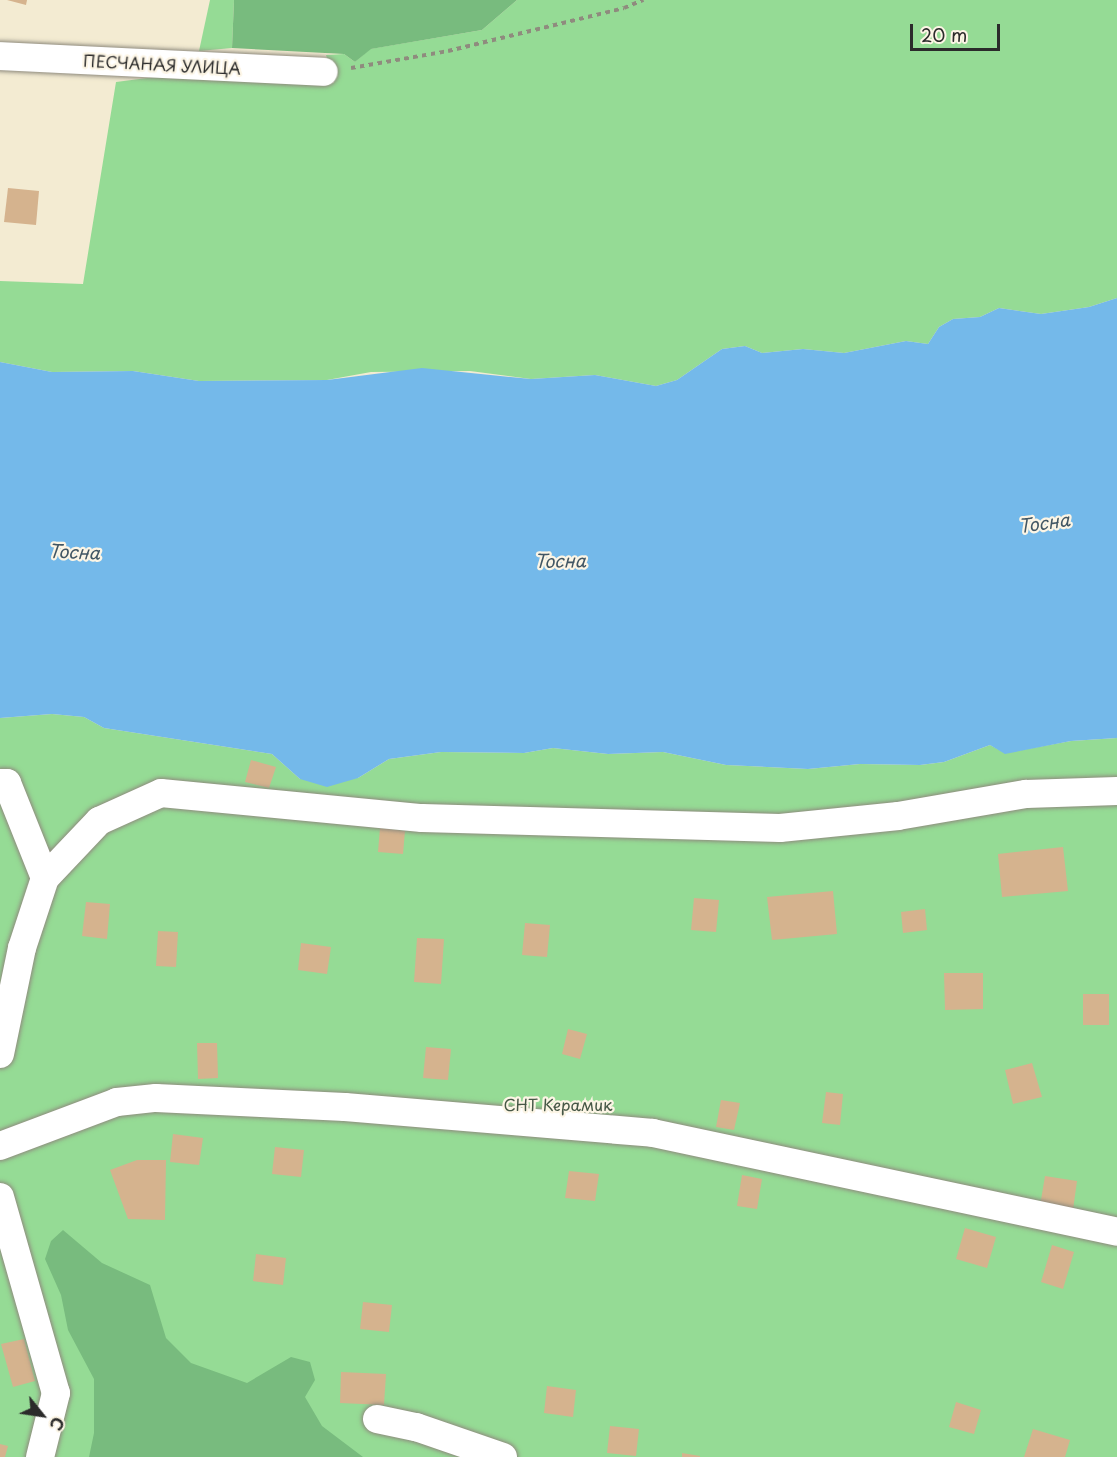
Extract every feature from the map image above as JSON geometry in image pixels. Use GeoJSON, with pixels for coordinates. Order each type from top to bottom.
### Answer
{"type":"FeatureCollection","features":[{"type":"Feature","properties":{"kind":"street","name":"ПЕСЧАНАЯ УЛИЦА"},"geometry":{"type":"LineString","coordinates":[[0,56],[324,72]]}},
{"type":"Feature","properties":{"kind":"street"},"geometry":{"type":"LineString","coordinates":[[0,783],[7,783],[45,878]]}},
{"type":"Feature","properties":{"kind":"street"},"geometry":{"type":"LineString","coordinates":[[0,1054],[22,948],[45,878],[99,821],[161,793],[422,818],[780,828],[898,816],[1026,794],[1117,791]]}},
{"type":"Feature","properties":{"kind":"street"},"geometry":{"type":"LineString","coordinates":[[0,1146],[117,1102],[156,1098],[357,1108],[653,1133],[1117,1232]]}},
{"type":"Feature","properties":{"kind":"street"},"geometry":{"type":"LineString","coordinates":[[0,1197],[56,1393],[40,1457]]}},
{"type":"Feature","properties":{"kind":"street"},"geometry":{"type":"LineString","coordinates":[[377,1419],[416,1426],[503,1457]]}},
{"type":"Feature","properties":{"kind":"path"},"geometry":{"type":"LineString","coordinates":[[324,72],[448,51],[624,8],[643,0]]}},
{"type":"Feature","properties":{"kind":"green space"},"geometry":{"type":"Polygon","coordinates":[[[210,0],[234,0],[232,48],[199,51],[210,0]]]}},
{"type":"Feature","properties":{"kind":"green space"},"geometry":{"type":"Polygon","coordinates":[[[234,0],[517,0],[482,30],[371,49],[355,62],[344,54],[232,48],[234,0]]]}},
{"type":"Feature","properties":{"kind":"green space"},"geometry":{"type":"Polygon","coordinates":[[[517,0],[1117,0],[1117,298],[1089,307],[1041,314],[999,308],[980,317],[953,319],[939,327],[928,344],[906,341],[844,353],[803,349],[762,353],[745,346],[722,349],[677,380],[656,386],[595,375],[531,379],[470,371],[371,372],[327,380],[199,381],[133,371],[52,372],[0,362],[0,281],[83,284],[116,82],[194,72],[334,83],[326,55],[344,54],[355,62],[370,49],[482,30],[517,0]]]}},
{"type":"Feature","properties":{"kind":"green space","name":"СНТ Керамик"},"geometry":{"type":"Polygon","coordinates":[[[52,714],[84,717],[104,728],[272,754],[300,779],[358,778],[389,759],[441,752],[524,753],[553,748],[608,754],[663,752],[726,765],[808,769],[860,764],[920,765],[944,762],[990,745],[1005,753],[1071,741],[1117,738],[1117,1457],[0,1457],[0,718],[52,714]]]}},
{"type":"Feature","properties":{"kind":"green space"},"geometry":{"type":"Polygon","coordinates":[[[63,1230],[102,1263],[150,1285],[166,1338],[191,1363],[247,1383],[291,1357],[310,1362],[315,1380],[305,1397],[322,1426],[363,1457],[89,1457],[94,1433],[94,1379],[68,1330],[61,1295],[45,1259],[51,1241],[63,1230]]]}},
{"type":"Feature","properties":{"kind":"water","name":"Тосна"},"geometry":{"type":"Polygon","coordinates":[[[1117,298],[1117,738],[1071,741],[1005,754],[990,745],[944,762],[920,765],[860,764],[808,769],[726,765],[663,752],[608,754],[553,748],[524,753],[441,752],[389,759],[358,778],[327,787],[300,779],[272,754],[104,728],[84,717],[52,714],[0,718],[0,362],[52,372],[133,371],[199,381],[327,380],[422,368],[531,379],[595,375],[656,386],[677,380],[722,349],[745,346],[762,353],[803,349],[844,353],[906,341],[928,344],[939,327],[953,319],[980,317],[999,308],[1041,314],[1089,307],[1117,298]]]}},
{"type":"Feature","properties":{"kind":"building"},"geometry":{"type":"Polygon","coordinates":[[[7,0],[27,0],[26,5],[7,0]]]}},
{"type":"Feature","properties":{"kind":"building"},"geometry":{"type":"Polygon","coordinates":[[[8,188],[39,191],[36,225],[4,222],[8,188]]]}},
{"type":"Feature","properties":{"kind":"building"},"geometry":{"type":"Polygon","coordinates":[[[251,760],[276,767],[269,788],[245,782],[251,760]]]}},
{"type":"Feature","properties":{"kind":"building"},"geometry":{"type":"Polygon","coordinates":[[[380,828],[405,831],[403,854],[378,852],[380,828]]]}},
{"type":"Feature","properties":{"kind":"building"},"geometry":{"type":"Polygon","coordinates":[[[1063,847],[1068,891],[1002,897],[998,854],[1063,847]]]}},
{"type":"Feature","properties":{"kind":"building"},"geometry":{"type":"Polygon","coordinates":[[[833,891],[837,934],[772,940],[767,897],[833,891]]]}},
{"type":"Feature","properties":{"kind":"building"},"geometry":{"type":"Polygon","coordinates":[[[694,898],[719,900],[716,932],[691,930],[694,898]]]}},
{"type":"Feature","properties":{"kind":"building"},"geometry":{"type":"Polygon","coordinates":[[[86,902],[110,904],[107,939],[82,936],[86,902]]]}},
{"type":"Feature","properties":{"kind":"building"},"geometry":{"type":"Polygon","coordinates":[[[925,909],[927,930],[903,933],[901,912],[925,909]]]}},
{"type":"Feature","properties":{"kind":"building"},"geometry":{"type":"Polygon","coordinates":[[[525,923],[550,925],[547,957],[522,955],[525,923]]]}},
{"type":"Feature","properties":{"kind":"building"},"geometry":{"type":"Polygon","coordinates":[[[158,931],[178,932],[176,967],[156,966],[158,931]]]}},
{"type":"Feature","properties":{"kind":"building"},"geometry":{"type":"Polygon","coordinates":[[[417,938],[444,939],[441,984],[414,982],[417,938]]]}},
{"type":"Feature","properties":{"kind":"building"},"geometry":{"type":"Polygon","coordinates":[[[301,943],[331,947],[327,974],[298,970],[301,943]]]}},
{"type":"Feature","properties":{"kind":"building"},"geometry":{"type":"Polygon","coordinates":[[[944,973],[983,973],[983,1009],[945,1010],[944,973]]]}},
{"type":"Feature","properties":{"kind":"building"},"geometry":{"type":"Polygon","coordinates":[[[1083,994],[1109,994],[1109,1025],[1083,1025],[1083,994]]]}},
{"type":"Feature","properties":{"kind":"building"},"geometry":{"type":"Polygon","coordinates":[[[568,1029],[587,1034],[580,1059],[562,1054],[568,1029]]]}},
{"type":"Feature","properties":{"kind":"building"},"geometry":{"type":"Polygon","coordinates":[[[197,1043],[217,1043],[218,1078],[198,1079],[197,1043]]]}},
{"type":"Feature","properties":{"kind":"building"},"geometry":{"type":"Polygon","coordinates":[[[426,1047],[451,1049],[448,1080],[423,1078],[426,1047]]]}},
{"type":"Feature","properties":{"kind":"building"},"geometry":{"type":"Polygon","coordinates":[[[1032,1063],[1042,1097],[1013,1104],[1005,1070],[1032,1063]]]}},
{"type":"Feature","properties":{"kind":"building"},"geometry":{"type":"Polygon","coordinates":[[[826,1092],[843,1094],[840,1125],[822,1123],[826,1092]]]}},
{"type":"Feature","properties":{"kind":"building"},"geometry":{"type":"Polygon","coordinates":[[[721,1100],[740,1103],[734,1130],[716,1127],[721,1100]]]}},
{"type":"Feature","properties":{"kind":"building"},"geometry":{"type":"Polygon","coordinates":[[[173,1134],[203,1138],[199,1165],[170,1162],[173,1134]]]}},
{"type":"Feature","properties":{"kind":"building"},"geometry":{"type":"Polygon","coordinates":[[[275,1147],[304,1150],[301,1177],[272,1174],[275,1147]]]}},
{"type":"Feature","properties":{"kind":"building"},"geometry":{"type":"Polygon","coordinates":[[[137,1160],[166,1160],[165,1220],[128,1219],[110,1170],[137,1160]]]}},
{"type":"Feature","properties":{"kind":"building"},"geometry":{"type":"Polygon","coordinates":[[[569,1171],[599,1174],[595,1201],[565,1198],[569,1171]]]}},
{"type":"Feature","properties":{"kind":"building"},"geometry":{"type":"Polygon","coordinates":[[[742,1175],[762,1179],[757,1209],[737,1206],[742,1175]]]}},
{"type":"Feature","properties":{"kind":"building"},"geometry":{"type":"Polygon","coordinates":[[[1045,1176],[1077,1181],[1072,1217],[1039,1212],[1045,1176]]]}},
{"type":"Feature","properties":{"kind":"building"},"geometry":{"type":"Polygon","coordinates":[[[965,1228],[996,1237],[987,1268],[956,1259],[965,1228]]]}},
{"type":"Feature","properties":{"kind":"building"},"geometry":{"type":"Polygon","coordinates":[[[1052,1245],[1074,1252],[1063,1289],[1041,1282],[1052,1245]]]}},
{"type":"Feature","properties":{"kind":"building"},"geometry":{"type":"Polygon","coordinates":[[[256,1254],[286,1258],[283,1285],[253,1281],[256,1254]]]}},
{"type":"Feature","properties":{"kind":"building"},"geometry":{"type":"Polygon","coordinates":[[[363,1302],[392,1305],[389,1332],[360,1329],[363,1302]]]}},
{"type":"Feature","properties":{"kind":"building"},"geometry":{"type":"Polygon","coordinates":[[[24,1339],[35,1381],[13,1387],[1,1344],[24,1339]]]}},
{"type":"Feature","properties":{"kind":"building"},"geometry":{"type":"Polygon","coordinates":[[[341,1372],[386,1374],[384,1405],[340,1403],[341,1372]]]}},
{"type":"Feature","properties":{"kind":"building"},"geometry":{"type":"Polygon","coordinates":[[[547,1386],[576,1390],[573,1417],[544,1413],[547,1386]]]}},
{"type":"Feature","properties":{"kind":"building"},"geometry":{"type":"Polygon","coordinates":[[[956,1402],[981,1410],[974,1434],[949,1427],[956,1402]]]}},
{"type":"Feature","properties":{"kind":"building"},"geometry":{"type":"Polygon","coordinates":[[[610,1426],[639,1429],[636,1456],[607,1453],[610,1426]]]}},
{"type":"Feature","properties":{"kind":"building"},"geometry":{"type":"Polygon","coordinates":[[[1033,1429],[1070,1440],[1065,1457],[1024,1457],[1033,1429]]]}},
{"type":"Feature","properties":{"kind":"building"},"geometry":{"type":"Polygon","coordinates":[[[0,1444],[8,1446],[5,1457],[0,1457],[0,1444]]]}},
{"type":"Feature","properties":{"kind":"building"},"geometry":{"type":"Polygon","coordinates":[[[682,1453],[700,1456],[700,1457],[682,1457],[682,1453]]]}}]}
